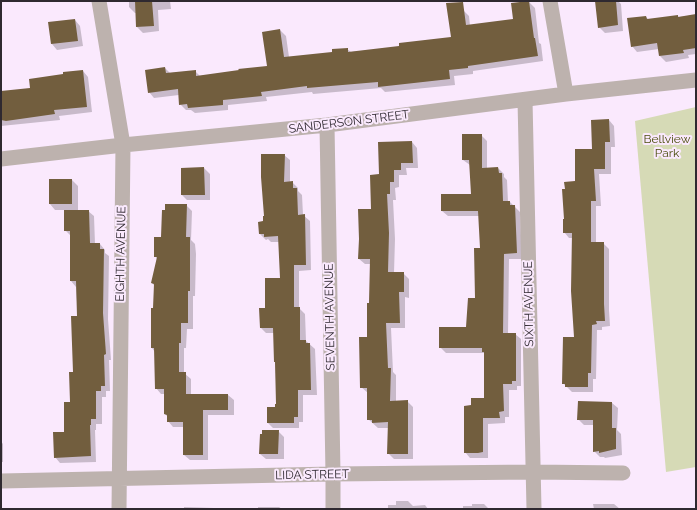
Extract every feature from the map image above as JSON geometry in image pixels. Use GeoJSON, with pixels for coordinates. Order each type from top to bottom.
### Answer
{"type":"FeatureCollection","features":[{"type":"Feature","properties":{"kind":"street","name":"EIGHTH AVENUE"},"geometry":{"type":"LineString","coordinates":[[99,1],[123,145],[119,509]]}},
{"type":"Feature","properties":{"kind":"street"},"geometry":{"type":"LineString","coordinates":[[550,1],[566,94]]}},
{"type":"Feature","properties":{"kind":"street","name":"SANDERSON STREET"},"geometry":{"type":"LineString","coordinates":[[1,159],[123,145],[326,125],[566,94],[696,80]]}},
{"type":"Feature","properties":{"kind":"street","name":"SIXTH AVENUE"},"geometry":{"type":"LineString","coordinates":[[525,100],[534,509]]}},
{"type":"Feature","properties":{"kind":"street","name":"SEVENTH AVENUE"},"geometry":{"type":"LineString","coordinates":[[326,125],[333,509]]}},
{"type":"Feature","properties":{"kind":"street","name":"LIDA STREET"},"geometry":{"type":"LineString","coordinates":[[1,482],[333,474],[533,472],[622,473]]}},
{"type":"Feature","properties":{"kind":"green space","name":"Bellview Park"},"geometry":{"type":"Polygon","coordinates":[[[696,107],[696,467],[666,472],[635,121],[696,107]]]}},
{"type":"Feature","properties":{"kind":"building"},"geometry":{"type":"Polygon","coordinates":[[[135,1],[152,1],[154,26],[136,27],[135,1]]]}},
{"type":"Feature","properties":{"kind":"building"},"geometry":{"type":"Polygon","coordinates":[[[529,1],[538,56],[449,70],[450,79],[378,87],[378,82],[307,88],[307,86],[261,92],[262,96],[223,100],[223,105],[188,108],[187,104],[179,105],[178,89],[148,93],[145,70],[165,67],[166,73],[196,70],[196,76],[267,66],[262,32],[280,29],[284,57],[332,52],[332,49],[348,48],[348,52],[399,46],[399,43],[451,37],[446,3],[463,2],[466,25],[513,19],[511,3],[529,1]]]}},
{"type":"Feature","properties":{"kind":"building"},"geometry":{"type":"Polygon","coordinates":[[[595,1],[616,1],[618,25],[598,28],[595,1]]]}},
{"type":"Feature","properties":{"kind":"building"},"geometry":{"type":"Polygon","coordinates":[[[696,14],[696,48],[683,50],[684,53],[659,56],[657,43],[631,47],[627,18],[646,16],[647,19],[696,14]]]}},
{"type":"Feature","properties":{"kind":"building"},"geometry":{"type":"Polygon","coordinates":[[[75,19],[78,41],[51,44],[48,22],[75,19]]]}},
{"type":"Feature","properties":{"kind":"building"},"geometry":{"type":"Polygon","coordinates":[[[83,70],[87,107],[54,110],[55,114],[6,121],[1,120],[1,91],[30,88],[29,79],[63,74],[63,72],[83,70]]]}},
{"type":"Feature","properties":{"kind":"building"},"geometry":{"type":"Polygon","coordinates":[[[609,119],[610,142],[605,142],[605,169],[594,169],[596,201],[591,201],[591,242],[604,242],[605,321],[596,321],[597,324],[592,325],[591,373],[588,373],[588,387],[565,387],[565,384],[562,384],[563,337],[574,337],[571,291],[572,233],[563,233],[564,219],[562,189],[565,189],[564,182],[575,181],[575,149],[592,149],[591,120],[609,119]]]}},
{"type":"Feature","properties":{"kind":"building"},"geometry":{"type":"Polygon","coordinates":[[[462,134],[482,134],[482,168],[498,167],[499,173],[502,173],[503,201],[510,201],[510,205],[515,205],[517,253],[504,254],[503,333],[516,333],[516,381],[512,381],[512,384],[503,384],[504,411],[499,412],[500,418],[483,418],[483,452],[478,453],[464,453],[464,406],[471,405],[471,398],[484,398],[484,352],[482,352],[482,348],[439,348],[439,327],[466,327],[468,298],[475,298],[474,248],[480,248],[478,211],[441,211],[441,194],[471,194],[469,160],[462,160],[462,134]]]}},
{"type":"Feature","properties":{"kind":"building"},"geometry":{"type":"Polygon","coordinates":[[[412,141],[413,163],[401,163],[401,170],[394,170],[394,182],[390,182],[390,194],[387,194],[389,233],[388,272],[404,272],[404,292],[399,292],[400,323],[386,323],[388,368],[391,368],[390,401],[408,400],[408,454],[387,454],[388,422],[372,423],[372,420],[367,420],[367,388],[360,388],[359,337],[367,337],[367,303],[369,303],[370,259],[358,259],[358,209],[371,209],[370,175],[379,174],[378,142],[412,141]]]}},
{"type":"Feature","properties":{"kind":"building"},"geometry":{"type":"Polygon","coordinates":[[[261,154],[285,154],[284,182],[293,181],[293,188],[297,188],[298,215],[305,214],[306,265],[294,265],[294,307],[300,307],[300,340],[306,340],[306,343],[310,343],[311,390],[298,390],[298,417],[294,417],[294,423],[267,423],[267,407],[275,407],[276,404],[273,328],[260,328],[259,308],[265,308],[265,278],[280,278],[278,236],[264,237],[264,234],[259,234],[258,222],[263,221],[264,216],[261,154]]]}},
{"type":"Feature","properties":{"kind":"building"},"geometry":{"type":"Polygon","coordinates":[[[204,167],[205,195],[181,195],[181,168],[204,167]]]}},
{"type":"Feature","properties":{"kind":"building"},"geometry":{"type":"Polygon","coordinates":[[[49,179],[72,179],[72,204],[49,204],[49,179]]]}},
{"type":"Feature","properties":{"kind":"building"},"geometry":{"type":"Polygon","coordinates":[[[165,204],[187,204],[186,237],[190,237],[190,291],[188,291],[188,323],[181,323],[181,343],[179,343],[179,372],[186,372],[186,394],[228,394],[228,410],[203,410],[203,455],[183,455],[183,422],[167,422],[167,415],[164,414],[164,389],[155,389],[154,348],[151,348],[151,308],[153,308],[154,284],[151,283],[157,257],[154,257],[154,237],[161,237],[162,210],[165,210],[165,204]]]}},
{"type":"Feature","properties":{"kind":"building"},"geometry":{"type":"Polygon","coordinates":[[[64,210],[89,210],[90,243],[100,243],[100,249],[104,249],[103,313],[106,354],[104,355],[105,386],[101,386],[101,391],[96,391],[96,419],[91,419],[90,425],[91,456],[54,458],[53,432],[64,432],[64,402],[70,402],[69,372],[73,372],[71,316],[77,316],[76,281],[70,281],[70,231],[64,231],[64,210]]]}},
{"type":"Feature","properties":{"kind":"building"},"geometry":{"type":"Polygon","coordinates":[[[578,401],[612,402],[612,428],[616,428],[616,449],[599,453],[599,451],[593,452],[593,420],[577,420],[578,401]]]}},
{"type":"Feature","properties":{"kind":"building"},"geometry":{"type":"Polygon","coordinates":[[[262,430],[279,430],[278,454],[259,454],[260,434],[262,434],[262,430]]]}}]}
